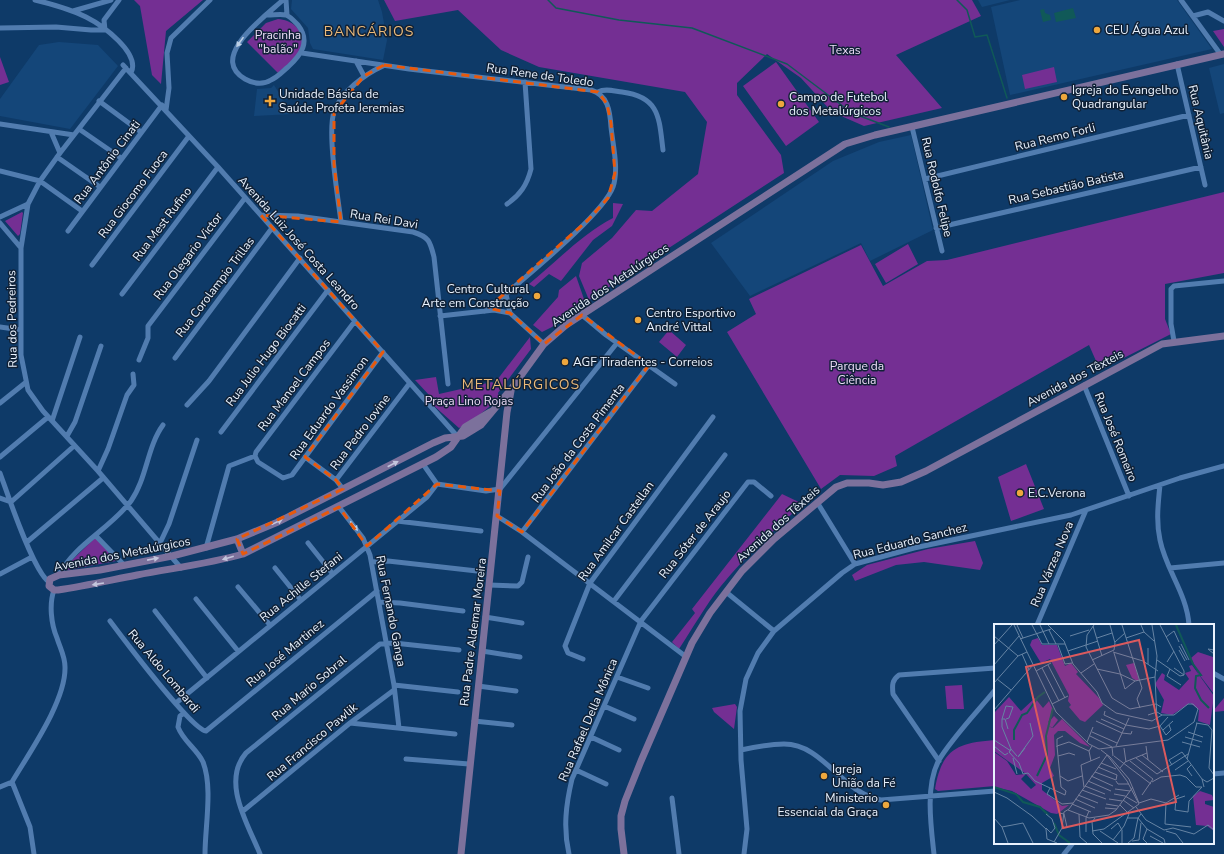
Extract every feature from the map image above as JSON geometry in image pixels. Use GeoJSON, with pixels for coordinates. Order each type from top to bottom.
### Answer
{"type":"FeatureCollection","features":[{"type":"Feature","properties":{"kind":"main road","name":"Avenida dos Metalúrgicos"},"geometry":{"type":"LineString","coordinates":[[457,436],[433,442],[272,525],[237,540],[172,556],[100,570],[53,576],[49,582],[51,589],[54,590],[106,583],[223,560],[243,554],[440,455],[451,447],[457,436],[465,428],[490,412],[501,401],[544,344],[566,325],[845,144],[875,134],[912,127],[1177,64],[1223,55]]}},
{"type":"Feature","properties":{"kind":"main road","name":"Avenida dos Têxteis"},"geometry":{"type":"LineString","coordinates":[[626,854],[620,829],[625,801],[685,656],[710,613],[742,571],[774,539],[836,487],[847,484],[891,484],[901,482],[920,474],[1162,344],[1174,341],[1224,336]]}},
{"type":"Feature","properties":{"kind":"main road","name":"Rua Padre Aldemar Moreira"},"geometry":{"type":"LineString","coordinates":[[461,854],[485,617],[498,516],[507,412],[512,388]]}},
{"type":"Feature","properties":{"kind":"main road"},"geometry":{"type":"LineString","coordinates":[[501,401],[507,412]]}},
{"type":"Feature","properties":{"kind":"main road"},"geometry":{"type":"LineString","coordinates":[[433,442],[440,447],[440,455]]}},
{"type":"Feature","properties":{"kind":"main road"},"geometry":{"type":"LineString","coordinates":[[237,540],[243,554]]}},
{"type":"Feature","properties":{"kind":"street"},"geometry":{"type":"LineString","coordinates":[[35,0],[73,11],[87,18],[115,37],[130,55],[133,66],[130,73]]}},
{"type":"Feature","properties":{"kind":"street"},"geometry":{"type":"LineString","coordinates":[[73,11],[111,0]]}},
{"type":"Feature","properties":{"kind":"street"},"geometry":{"type":"LineString","coordinates":[[105,30],[104,20],[118,0]]}},
{"type":"Feature","properties":{"kind":"street"},"geometry":{"type":"LineString","coordinates":[[166,110],[169,88],[168,44],[174,32],[210,0]]}},
{"type":"Feature","properties":{"kind":"street"},"geometry":{"type":"LineString","coordinates":[[285,0],[287,15],[301,29],[304,45],[302,53],[277,76],[266,83],[255,84],[239,74],[233,60],[238,43],[285,0]]}},
{"type":"Feature","properties":{"kind":"street"},"geometry":{"type":"LineString","coordinates":[[1182,0],[1223,55]]}},
{"type":"Feature","properties":{"kind":"street"},"geometry":{"type":"LineString","coordinates":[[1193,16],[1208,12],[1224,21]]}},
{"type":"Feature","properties":{"kind":"street"},"geometry":{"type":"LineString","coordinates":[[268,14],[287,15]]}},
{"type":"Feature","properties":{"kind":"street"},"geometry":{"type":"LineString","coordinates":[[0,28],[56,27],[105,30]]}},
{"type":"Feature","properties":{"kind":"street","name":"Rua Rene de Toledo"},"geometry":{"type":"LineString","coordinates":[[302,53],[384,66],[598,92],[602,96],[610,113],[615,173],[613,187],[608,198],[588,220],[485,311]]}},
{"type":"Feature","properties":{"kind":"street"},"geometry":{"type":"LineString","coordinates":[[356,61],[364,76]]}},
{"type":"Feature","properties":{"kind":"street","name":"Rua Aquitânia"},"geometry":{"type":"LineString","coordinates":[[1177,64],[1205,185]]}},
{"type":"Feature","properties":{"kind":"street"},"geometry":{"type":"LineString","coordinates":[[341,222],[334,164],[334,113],[340,102],[364,76],[384,66]]}},
{"type":"Feature","properties":{"kind":"street","name":"Avenida Luiz José Costa Leandro"},"geometry":{"type":"LineString","coordinates":[[124,67],[162,105],[218,167],[383,352],[409,384],[457,436]]}},
{"type":"Feature","properties":{"kind":"street","name":"Rua dos Pedreiros"},"geometry":{"type":"LineString","coordinates":[[124,67],[40,181],[28,204],[21,248],[21,355],[26,383],[31,395],[50,419],[98,471],[181,568]]}},
{"type":"Feature","properties":{"kind":"street"},"geometry":{"type":"LineString","coordinates":[[507,204],[522,191],[528,181],[531,169],[525,82]]}},
{"type":"Feature","properties":{"kind":"street"},"geometry":{"type":"LineString","coordinates":[[598,92],[605,90],[636,94],[652,104],[657,112],[663,150]]}},
{"type":"Feature","properties":{"kind":"street"},"geometry":{"type":"LineString","coordinates":[[99,101],[141,132]]}},
{"type":"Feature","properties":{"kind":"street","name":"Rua Antônio Cinati"},"geometry":{"type":"LineString","coordinates":[[68,231],[162,105]]}},
{"type":"Feature","properties":{"kind":"street","name":"Rua Remo Forli"},"geometry":{"type":"LineString","coordinates":[[925,179],[1189,115]]}},
{"type":"Feature","properties":{"kind":"street"},"geometry":{"type":"LineString","coordinates":[[0,124],[74,135]]}},
{"type":"Feature","properties":{"kind":"street","name":"Rua Rodolfo Felipe"},"geometry":{"type":"LineString","coordinates":[[912,127],[942,251]]}},
{"type":"Feature","properties":{"kind":"street"},"geometry":{"type":"LineString","coordinates":[[79,129],[121,158]]}},
{"type":"Feature","properties":{"kind":"street"},"geometry":{"type":"LineString","coordinates":[[51,132],[59,155],[100,187]]}},
{"type":"Feature","properties":{"kind":"street","name":"Rua Giocomo Fuoca"},"geometry":{"type":"LineString","coordinates":[[92,265],[189,136]]}},
{"type":"Feature","properties":{"kind":"street","name":"Rua Mest Rufino"},"geometry":{"type":"LineString","coordinates":[[122,294],[218,167]]}},
{"type":"Feature","properties":{"kind":"street","name":"Rua Sebastião Batista"},"geometry":{"type":"LineString","coordinates":[[936,228],[1200,167]]}},
{"type":"Feature","properties":{"kind":"street"},"geometry":{"type":"LineString","coordinates":[[0,171],[40,181],[82,211]]}},
{"type":"Feature","properties":{"kind":"street","name":"Rua Olegario Victor"},"geometry":{"type":"LineString","coordinates":[[139,360],[148,338],[148,326],[245,198]]}},
{"type":"Feature","properties":{"kind":"street"},"geometry":{"type":"LineString","coordinates":[[0,217],[28,204]]}},
{"type":"Feature","properties":{"kind":"street","name":"Rua Rei Davi"},"geometry":{"type":"LineString","coordinates":[[261,216],[298,216],[413,232],[426,236],[431,245],[434,257],[448,384]]}},
{"type":"Feature","properties":{"kind":"street"},"geometry":{"type":"LineString","coordinates":[[0,223],[21,248]]}},
{"type":"Feature","properties":{"kind":"street","name":"Rua Corolampio Trillas"},"geometry":{"type":"LineString","coordinates":[[175,358],[272,228]]}},
{"type":"Feature","properties":{"kind":"street"},"geometry":{"type":"LineString","coordinates":[[187,405],[209,381],[300,258]]}},
{"type":"Feature","properties":{"kind":"street"},"geometry":{"type":"LineString","coordinates":[[1174,341],[1171,324],[1171,289],[1174,286],[1224,281]]}},
{"type":"Feature","properties":{"kind":"street","name":"Rua Julio Hugo Biocatti"},"geometry":{"type":"LineString","coordinates":[[221,432],[328,290]]}},
{"type":"Feature","properties":{"kind":"street"},"geometry":{"type":"LineString","coordinates":[[506,294],[510,313]]}},
{"type":"Feature","properties":{"kind":"street"},"geometry":{"type":"LineString","coordinates":[[440,316],[494,310],[510,313],[544,344]]}},
{"type":"Feature","properties":{"kind":"street"},"geometry":{"type":"LineString","coordinates":[[582,315],[617,343],[675,384]]}},
{"type":"Feature","properties":{"kind":"street","name":"Rua Manoel Campos"},"geometry":{"type":"LineString","coordinates":[[255,456],[355,321]]}},
{"type":"Feature","properties":{"kind":"street"},"geometry":{"type":"LineString","coordinates":[[0,327],[21,330]]}},
{"type":"Feature","properties":{"kind":"street"},"geometry":{"type":"LineString","coordinates":[[0,457],[50,419],[80,337]]}},
{"type":"Feature","properties":{"kind":"street"},"geometry":{"type":"LineString","coordinates":[[423,464],[437,484],[486,491],[500,489],[617,343]]}},
{"type":"Feature","properties":{"kind":"street"},"geometry":{"type":"LineString","coordinates":[[67,436],[75,422],[101,346]]}},
{"type":"Feature","properties":{"kind":"street","name":"Rua Eduardo Vassimon"},"geometry":{"type":"LineString","coordinates":[[255,456],[258,462],[283,478],[292,476],[383,352]]}},
{"type":"Feature","properties":{"kind":"street","name":"Rua João da Costa Pimenta"},"geometry":{"type":"LineString","coordinates":[[522,532],[648,365]]}},
{"type":"Feature","properties":{"kind":"street"},"geometry":{"type":"LineString","coordinates":[[98,471],[108,449],[127,396],[134,385],[133,374]]}},
{"type":"Feature","properties":{"kind":"street"},"geometry":{"type":"LineString","coordinates":[[0,403],[26,383]]}},
{"type":"Feature","properties":{"kind":"street","name":"Rua Pedro Iovine"},"geometry":{"type":"LineString","coordinates":[[305,457],[336,480],[409,384]]}},
{"type":"Feature","properties":{"kind":"street","name":"Rua José Romeiro"},"geometry":{"type":"LineString","coordinates":[[1084,385],[1129,496]]}},
{"type":"Feature","properties":{"kind":"street","name":"Rua Amilcar Castellan"},"geometry":{"type":"LineString","coordinates":[[583,659],[568,653],[565,646],[590,583],[713,417]]}},
{"type":"Feature","properties":{"kind":"street"},"geometry":{"type":"LineString","coordinates":[[59,575],[67,563],[127,506],[137,489],[157,433],[162,425]]}},
{"type":"Feature","properties":{"kind":"street"},"geometry":{"type":"LineString","coordinates":[[160,543],[169,524],[197,440]]}},
{"type":"Feature","properties":{"kind":"street"},"geometry":{"type":"LineString","coordinates":[[11,502],[74,446]]}},
{"type":"Feature","properties":{"kind":"street"},"geometry":{"type":"LineString","coordinates":[[614,601],[725,455]]}},
{"type":"Feature","properties":{"kind":"street"},"geometry":{"type":"LineString","coordinates":[[206,548],[230,465],[242,462],[255,456]]}},
{"type":"Feature","properties":{"kind":"street","name":"Rua Eduardo Sanchez"},"geometry":{"type":"LineString","coordinates":[[744,854],[746,822],[740,711],[746,679],[758,653],[774,631],[854,564],[921,546],[1048,521],[1224,466]]}},
{"type":"Feature","properties":{"kind":"street"},"geometry":{"type":"LineString","coordinates":[[0,473],[32,557],[41,575],[49,582]]}},
{"type":"Feature","properties":{"kind":"street"},"geometry":{"type":"LineString","coordinates":[[27,542],[103,478]]}},
{"type":"Feature","properties":{"kind":"street"},"geometry":{"type":"LineString","coordinates":[[336,480],[343,489]]}},
{"type":"Feature","properties":{"kind":"street","name":"Rua Sóter de Araujo"},"geometry":{"type":"LineString","coordinates":[[641,621],[748,482],[754,482],[771,496]]}},
{"type":"Feature","properties":{"kind":"street","name":"Rua Achille Stefani"},"geometry":{"type":"LineString","coordinates":[[176,703],[300,599],[431,493],[437,484]]}},
{"type":"Feature","properties":{"kind":"street"},"geometry":{"type":"LineString","coordinates":[[1160,485],[1157,528],[1160,542],[1170,568],[1184,597],[1188,611],[1188,624]]}},
{"type":"Feature","properties":{"kind":"street"},"geometry":{"type":"LineString","coordinates":[[0,498],[11,502]]}},
{"type":"Feature","properties":{"kind":"street"},"geometry":{"type":"LineString","coordinates":[[817,502],[854,564]]}},
{"type":"Feature","properties":{"kind":"street","name":"Rua Fernando Ganga"},"geometry":{"type":"LineString","coordinates":[[339,507],[363,538],[372,562],[394,687],[399,728]]}},
{"type":"Feature","properties":{"kind":"street","name":"Rua Várzea Nova"},"geometry":{"type":"LineString","coordinates":[[1037,624],[1086,510]]}},
{"type":"Feature","properties":{"kind":"street"},"geometry":{"type":"LineString","coordinates":[[498,516],[522,532],[641,621],[685,656]]}},
{"type":"Feature","properties":{"kind":"street"},"geometry":{"type":"LineString","coordinates":[[397,521],[481,531]]}},
{"type":"Feature","properties":{"kind":"street"},"geometry":{"type":"LineString","coordinates":[[96,536],[124,565]]}},
{"type":"Feature","properties":{"kind":"street"},"geometry":{"type":"LineString","coordinates":[[308,543],[332,573]]}},
{"type":"Feature","properties":{"kind":"street"},"geometry":{"type":"LineString","coordinates":[[0,574],[32,557]]}},
{"type":"Feature","properties":{"kind":"street"},"geometry":{"type":"LineString","coordinates":[[489,585],[518,586],[522,582],[528,557]]}},
{"type":"Feature","properties":{"kind":"street"},"geometry":{"type":"LineString","coordinates":[[372,562],[388,561],[477,571]]}},
{"type":"Feature","properties":{"kind":"street"},"geometry":{"type":"LineString","coordinates":[[1170,568],[1224,563]]}},
{"type":"Feature","properties":{"kind":"street"},"geometry":{"type":"LineString","coordinates":[[276,568],[300,599]]}},
{"type":"Feature","properties":{"kind":"street"},"geometry":{"type":"LineString","coordinates":[[238,587],[270,625]]}},
{"type":"Feature","properties":{"kind":"street"},"geometry":{"type":"LineString","coordinates":[[0,787],[12,782],[57,702],[64,679],[65,665],[62,649],[56,636],[52,610],[54,590]]}},
{"type":"Feature","properties":{"kind":"street","name":"Rua José Martinez"},"geometry":{"type":"LineString","coordinates":[[206,731],[377,591]]}},
{"type":"Feature","properties":{"kind":"street"},"geometry":{"type":"LineString","coordinates":[[726,592],[774,631]]}},
{"type":"Feature","properties":{"kind":"street"},"geometry":{"type":"LineString","coordinates":[[196,599],[238,651]]}},
{"type":"Feature","properties":{"kind":"street"},"geometry":{"type":"LineString","coordinates":[[379,602],[400,603],[463,611]]}},
{"type":"Feature","properties":{"kind":"street"},"geometry":{"type":"LineString","coordinates":[[155,611],[207,678]]}},
{"type":"Feature","properties":{"kind":"street"},"geometry":{"type":"LineString","coordinates":[[485,617],[522,623]]}},
{"type":"Feature","properties":{"kind":"street","name":"Rua Aldo Lombardi"},"geometry":{"type":"LineString","coordinates":[[110,621],[184,713],[200,729],[206,731]]}},
{"type":"Feature","properties":{"kind":"street","name":"Rua Rafael Della Mônica"},"geometry":{"type":"LineString","coordinates":[[569,854],[566,816],[567,801],[576,770],[641,621]]}},
{"type":"Feature","properties":{"kind":"street"},"geometry":{"type":"LineString","coordinates":[[386,642],[459,650]]}},
{"type":"Feature","properties":{"kind":"street","name":"Rua Mario Sobral"},"geometry":{"type":"LineString","coordinates":[[243,811],[236,793],[236,777],[240,760],[246,753],[374,648],[386,642]]}},
{"type":"Feature","properties":{"kind":"street"},"geometry":{"type":"LineString","coordinates":[[482,651],[520,657]]}},
{"type":"Feature","properties":{"kind":"street"},"geometry":{"type":"LineString","coordinates":[[939,761],[893,694],[892,685],[895,678],[899,675],[994,668]]}},
{"type":"Feature","properties":{"kind":"street"},"geometry":{"type":"LineString","coordinates":[[1214,674],[1224,679]]}},
{"type":"Feature","properties":{"kind":"street"},"geometry":{"type":"LineString","coordinates":[[617,677],[648,688]]}},
{"type":"Feature","properties":{"kind":"street"},"geometry":{"type":"LineString","coordinates":[[478,686],[516,691]]}},
{"type":"Feature","properties":{"kind":"street"},"geometry":{"type":"LineString","coordinates":[[394,687],[458,692]]}},
{"type":"Feature","properties":{"kind":"street","name":"Rua Francisco Pawlik"},"geometry":{"type":"LineString","coordinates":[[243,811],[394,687]]}},
{"type":"Feature","properties":{"kind":"street"},"geometry":{"type":"LineString","coordinates":[[934,854],[929,809],[930,796],[939,761],[994,691]]}},
{"type":"Feature","properties":{"kind":"street"},"geometry":{"type":"LineString","coordinates":[[604,706],[634,719]]}},
{"type":"Feature","properties":{"kind":"street"},"geometry":{"type":"LineString","coordinates":[[184,713],[180,716],[178,727],[200,756],[205,771],[207,791],[204,854]]}},
{"type":"Feature","properties":{"kind":"street"},"geometry":{"type":"LineString","coordinates":[[474,721],[512,725]]}},
{"type":"Feature","properties":{"kind":"street"},"geometry":{"type":"LineString","coordinates":[[350,723],[455,734]]}},
{"type":"Feature","properties":{"kind":"street"},"geometry":{"type":"LineString","coordinates":[[590,737],[619,750]]}},
{"type":"Feature","properties":{"kind":"street"},"geometry":{"type":"LineString","coordinates":[[741,750],[785,744],[795,745],[815,754],[846,782],[867,796],[881,800],[994,791]]}},
{"type":"Feature","properties":{"kind":"street"},"geometry":{"type":"LineString","coordinates":[[406,759],[469,764]]}},
{"type":"Feature","properties":{"kind":"street"},"geometry":{"type":"LineString","coordinates":[[576,770],[606,784]]}},
{"type":"Feature","properties":{"kind":"street"},"geometry":{"type":"LineString","coordinates":[[1214,774],[1224,773]]}},
{"type":"Feature","properties":{"kind":"street"},"geometry":{"type":"LineString","coordinates":[[12,782],[30,827],[34,854]]}},
{"type":"Feature","properties":{"kind":"street"},"geometry":{"type":"LineString","coordinates":[[672,798],[679,854]]}},
{"type":"Feature","properties":{"kind":"street"},"geometry":{"type":"LineString","coordinates":[[243,811],[260,854]]}},
{"type":"Feature","properties":{"kind":"street"},"geometry":{"type":"LineString","coordinates":[[1064,854],[1071,844]]}},
{"type":"Feature","properties":{"kind":"highlighted area"},"geometry":{"type":"Polygon","coordinates":[[[384,65],[598,92],[607,104],[611,123],[615,173],[608,198],[588,220],[488,308],[510,313],[544,344],[582,315],[649,365],[522,532],[497,516],[500,491],[437,484],[367,546],[339,507],[243,554],[237,539],[343,489],[336,480],[305,457],[383,352],[261,215],[341,222],[334,164],[334,113],[364,76],[384,65]]]}},
{"type":"Feature","properties":{"kind":"shaded area"},"geometry":{"type":"Polygon","coordinates":[[[292,0],[378,0],[382,12],[387,40],[383,60],[313,49],[310,43],[308,28],[291,9],[292,0]]]}},
{"type":"Feature","properties":{"kind":"shaded area"},"geometry":{"type":"Polygon","coordinates":[[[978,0],[1010,0],[982,7],[978,0]]]}},
{"type":"Feature","properties":{"kind":"shaded area"},"geometry":{"type":"Polygon","coordinates":[[[1020,0],[1177,0],[1212,49],[1010,95],[991,7],[1020,0]]]}},
{"type":"Feature","properties":{"kind":"shaded area"},"geometry":{"type":"Polygon","coordinates":[[[1073,8],[1076,18],[1056,22],[1054,13],[1073,8]]]}},
{"type":"Feature","properties":{"kind":"shaded area"},"geometry":{"type":"Polygon","coordinates":[[[1044,9],[1045,13],[1050,15],[1051,20],[1043,22],[1040,10],[1044,9]]]}},
{"type":"Feature","properties":{"kind":"shaded area"},"geometry":{"type":"Polygon","coordinates":[[[59,42],[98,45],[118,66],[70,129],[0,116],[0,99],[39,45],[59,42]]]}},
{"type":"Feature","properties":{"kind":"shaded area"},"geometry":{"type":"Polygon","coordinates":[[[1224,64],[1224,113],[1220,114],[1209,68],[1224,64]]]}},
{"type":"Feature","properties":{"kind":"shaded area","name":"Unidade Básica de Saúde Profeta Jeremias"},"geometry":{"type":"Polygon","coordinates":[[[274,85],[292,114],[254,116],[257,89],[271,88],[274,85]]]}},
{"type":"Feature","properties":{"kind":"shaded area"},"geometry":{"type":"Polygon","coordinates":[[[911,135],[933,230],[870,261],[861,243],[750,296],[711,243],[833,161],[879,142],[911,135]]]}},
{"type":"Feature","properties":{"kind":"green space"},"geometry":{"type":"Polygon","coordinates":[[[134,0],[203,0],[166,31],[161,84],[152,75],[140,6],[134,0]]]}},
{"type":"Feature","properties":{"kind":"green space","name":"Texas"},"geometry":{"type":"Polygon","coordinates":[[[384,0],[972,0],[981,16],[896,55],[942,108],[864,126],[832,112],[801,78],[767,54],[737,83],[737,95],[781,155],[784,173],[589,300],[579,276],[582,263],[612,238],[636,210],[652,211],[698,174],[707,122],[685,92],[539,67],[501,50],[458,10],[395,21],[384,0]]]}},
{"type":"Feature","properties":{"kind":"green space","name":"Pracinha \"balão\""},"geometry":{"type":"Polygon","coordinates":[[[278,19],[295,25],[301,35],[302,46],[297,56],[278,73],[247,42],[266,23],[278,19]]]}},
{"type":"Feature","properties":{"kind":"green space"},"geometry":{"type":"Polygon","coordinates":[[[1224,29],[1224,47],[1213,31],[1224,29]]]}},
{"type":"Feature","properties":{"kind":"green space"},"geometry":{"type":"Polygon","coordinates":[[[0,57],[9,82],[0,85],[0,57]]]}},
{"type":"Feature","properties":{"kind":"green space","name":"Campo de Futebol dos Metalúrgicos"},"geometry":{"type":"Polygon","coordinates":[[[776,62],[819,122],[786,146],[743,86],[776,62]]]}},
{"type":"Feature","properties":{"kind":"green space"},"geometry":{"type":"Polygon","coordinates":[[[1054,67],[1057,82],[1025,89],[1022,75],[1054,67]]]}},
{"type":"Feature","properties":{"kind":"green space","name":"Parque da Ciência"},"geometry":{"type":"Polygon","coordinates":[[[1224,192],[1224,273],[1165,284],[1165,319],[1171,334],[1100,370],[1089,345],[895,456],[897,466],[874,476],[840,475],[821,489],[727,332],[756,314],[749,299],[861,245],[883,286],[927,261],[947,260],[1224,192]]]}},
{"type":"Feature","properties":{"kind":"green space"},"geometry":{"type":"Polygon","coordinates":[[[613,203],[623,204],[612,226],[593,240],[561,281],[549,274],[534,287],[529,284],[580,240],[613,218],[613,203]]]}},
{"type":"Feature","properties":{"kind":"green space"},"geometry":{"type":"Polygon","coordinates":[[[22,212],[20,234],[18,236],[5,221],[22,212]]]}},
{"type":"Feature","properties":{"kind":"green space"},"geometry":{"type":"Polygon","coordinates":[[[908,244],[918,264],[886,283],[875,264],[908,244]]]}},
{"type":"Feature","properties":{"kind":"green space"},"geometry":{"type":"Polygon","coordinates":[[[576,276],[585,302],[565,315],[552,327],[542,332],[533,325],[558,297],[559,290],[576,276]]]}},
{"type":"Feature","properties":{"kind":"green space"},"geometry":{"type":"Polygon","coordinates":[[[669,330],[686,345],[677,357],[659,342],[669,330]]]}},
{"type":"Feature","properties":{"kind":"green space","name":"Praça Lino Rojas"},"geometry":{"type":"Polygon","coordinates":[[[530,337],[531,349],[498,393],[500,398],[472,421],[459,428],[425,398],[430,396],[415,380],[436,377],[439,394],[492,382],[494,384],[530,337]]]}},
{"type":"Feature","properties":{"kind":"green space","name":"E.C.Verona"},"geometry":{"type":"Polygon","coordinates":[[[1026,464],[1044,509],[1011,521],[998,477],[1026,464]]]}},
{"type":"Feature","properties":{"kind":"green space"},"geometry":{"type":"Polygon","coordinates":[[[782,494],[803,504],[760,544],[730,575],[710,601],[679,649],[672,642],[695,613],[692,609],[782,494]]]}},
{"type":"Feature","properties":{"kind":"green space"},"geometry":{"type":"Polygon","coordinates":[[[96,537],[116,561],[67,570],[66,566],[96,537]]]}},
{"type":"Feature","properties":{"kind":"green space"},"geometry":{"type":"Polygon","coordinates":[[[975,541],[983,563],[980,570],[924,562],[896,565],[855,581],[852,575],[867,565],[928,549],[975,541]]]}},
{"type":"Feature","properties":{"kind":"green space"},"geometry":{"type":"Polygon","coordinates":[[[962,685],[964,709],[947,709],[945,686],[962,685]]]}},
{"type":"Feature","properties":{"kind":"green space"},"geometry":{"type":"Polygon","coordinates":[[[1224,698],[1224,711],[1214,712],[1214,710],[1224,698]]]}},
{"type":"Feature","properties":{"kind":"green space"},"geometry":{"type":"Polygon","coordinates":[[[735,704],[737,707],[734,729],[714,712],[712,708],[735,704]]]}},
{"type":"Feature","properties":{"kind":"green space"},"geometry":{"type":"Polygon","coordinates":[[[994,740],[994,786],[938,791],[935,789],[942,764],[947,756],[962,746],[982,741],[994,740]]]}},
{"type":"Feature","properties":{"kind":"waterway"},"geometry":{"type":"LineString","coordinates":[[548,0],[556,8],[619,20],[692,28],[787,64],[852,113],[889,127]]}},
{"type":"Feature","properties":{"kind":"waterway"},"geometry":{"type":"LineString","coordinates":[[957,0],[967,10],[975,37],[987,35],[1007,98]]}},
{"type":"Feature","properties":{"kind":"place","name":"CEU Água Azul"},"geometry":{"type":"Point","coordinates":[1097,30]}},
{"type":"Feature","properties":{"kind":"place","name":"Igreja do Evangelho Quadrangular"},"geometry":{"type":"Point","coordinates":[1064,97]}},
{"type":"Feature","properties":{"kind":"place","name":"Unidade Básica de Saúde Profeta Jeremias"},"geometry":{"type":"Point","coordinates":[270,101]}},
{"type":"Feature","properties":{"kind":"place","name":"Campo de Futebol dos Metalúrgicos"},"geometry":{"type":"Point","coordinates":[781,104]}},
{"type":"Feature","properties":{"kind":"place","name":"Centro Cultural Arte em Construção"},"geometry":{"type":"Point","coordinates":[537,296]}},
{"type":"Feature","properties":{"kind":"place","name":"Centro Esportivo André Vittal"},"geometry":{"type":"Point","coordinates":[638,320]}},
{"type":"Feature","properties":{"kind":"place","name":"AGF Tiradentes - Correios"},"geometry":{"type":"Point","coordinates":[565,362]}},
{"type":"Feature","properties":{"kind":"place","name":"E.C.Verona"},"geometry":{"type":"Point","coordinates":[1020,493]}},
{"type":"Feature","properties":{"kind":"place","name":"Igreja União da Fé"},"geometry":{"type":"Point","coordinates":[824,776]}},
{"type":"Feature","properties":{"kind":"place","name":"Ministerio Essencial da Graça"},"geometry":{"type":"Point","coordinates":[886,805]}},
{"type":"Feature","properties":{"kind":"district","name":"BANCÁRIOS"},"geometry":{"type":"Point","coordinates":[369,31]}},
{"type":"Feature","properties":{"kind":"district","name":"METALÚRGICOS"},"geometry":{"type":"Point","coordinates":[521,384]}}]}
